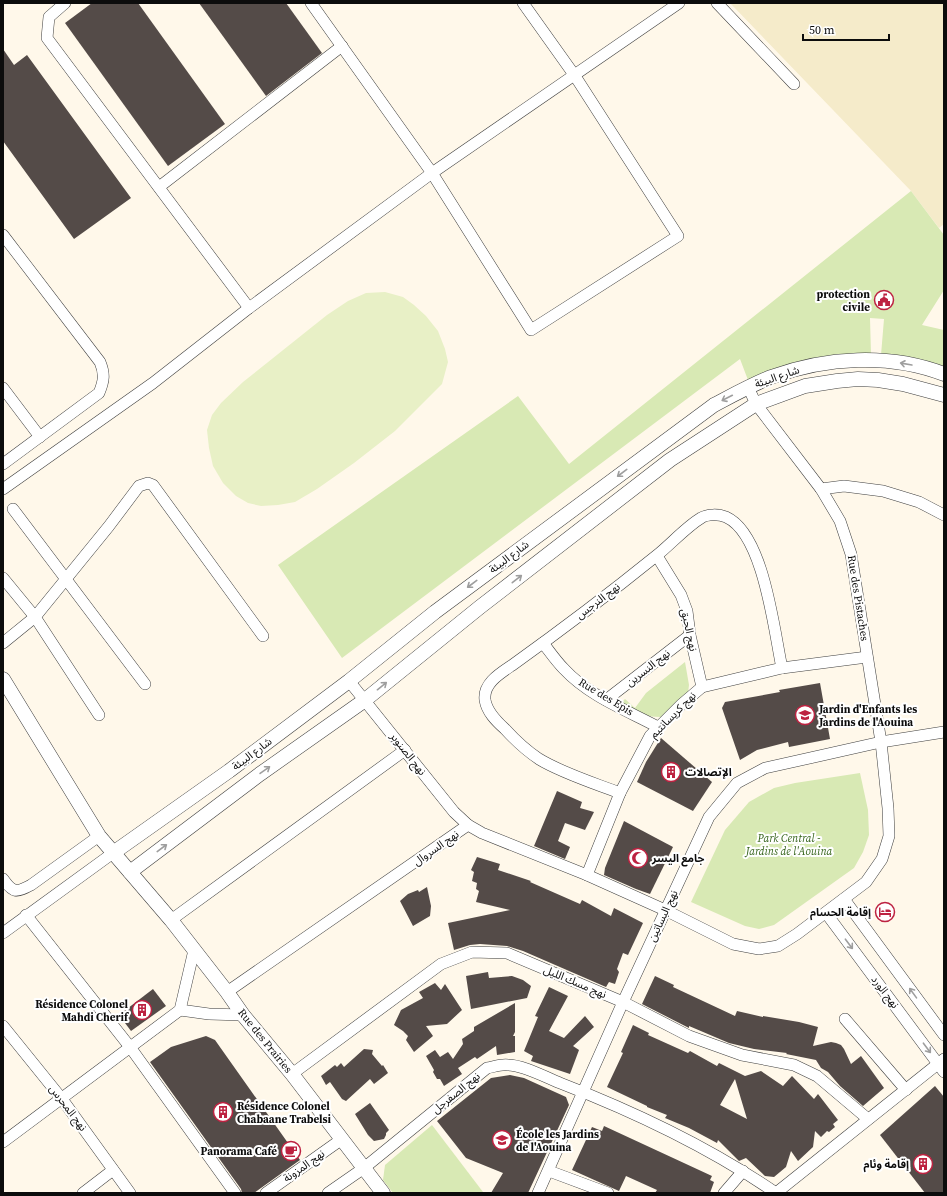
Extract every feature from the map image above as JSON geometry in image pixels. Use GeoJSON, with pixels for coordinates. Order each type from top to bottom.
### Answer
{"type":"FeatureCollection","features":[{"type":"Feature","properties":{"kind":"street"},"geometry":{"type":"LineString","coordinates":[[66,3],[49,17],[48,38],[249,308]]}},
{"type":"Feature","properties":{"kind":"street"},"geometry":{"type":"LineString","coordinates":[[311,3],[432,173],[531,330],[678,236],[575,76],[523,3]]}},
{"type":"Feature","properties":{"kind":"street"},"geometry":{"type":"LineString","coordinates":[[3,489],[153,383],[249,308],[432,173],[679,3]]}},
{"type":"Feature","properties":{"kind":"street"},"geometry":{"type":"LineString","coordinates":[[717,3],[794,84]]}},
{"type":"Feature","properties":{"kind":"street"},"geometry":{"type":"LineString","coordinates":[[159,187],[342,46]]}},
{"type":"Feature","properties":{"kind":"street"},"geometry":{"type":"LineString","coordinates":[[3,235],[100,362],[104,371],[104,381],[99,393],[3,464]]}},
{"type":"Feature","properties":{"kind":"street","name":"شارع البيئة"},"geometry":{"type":"LineString","coordinates":[[113,853],[229,771],[349,682],[435,612],[714,404],[748,387],[791,371],[816,365],[859,360],[879,360],[908,364],[944,374]]}},
{"type":"Feature","properties":{"kind":"street","name":"شارع البيئة"},"geometry":{"type":"LineString","coordinates":[[130,872],[260,774],[365,700],[480,607],[670,460],[756,404],[805,386],[858,379],[878,380],[903,384],[944,395]]}},
{"type":"Feature","properties":{"kind":"street","name":"Rue des Pistaches"},"geometry":{"type":"LineString","coordinates":[[748,387],[756,404],[821,489],[840,521],[851,554],[881,742],[889,836],[882,859],[866,882],[826,913]]}},
{"type":"Feature","properties":{"kind":"street"},"geometry":{"type":"LineString","coordinates":[[3,388],[40,437]]}},
{"type":"Feature","properties":{"kind":"street"},"geometry":{"type":"LineString","coordinates":[[3,643],[35,617],[139,486],[148,483],[153,485],[263,636]]}},
{"type":"Feature","properties":{"kind":"street"},"geometry":{"type":"LineString","coordinates":[[821,489],[844,486],[883,491],[919,502],[944,515]]}},
{"type":"Feature","properties":{"kind":"street"},"geometry":{"type":"LineString","coordinates":[[13,509],[65,580],[145,684]]}},
{"type":"Feature","properties":{"kind":"street","name":"نهج النرجس"},"geometry":{"type":"LineString","coordinates":[[620,793],[539,759],[515,740],[488,710],[485,699],[486,689],[491,681],[500,673],[543,643],[657,556],[702,517],[719,515],[727,517],[736,524],[747,538],[756,554],[764,576],[782,668]]}},
{"type":"Feature","properties":{"kind":"street","name":"نهج الحبق"},"geometry":{"type":"LineString","coordinates":[[657,556],[681,595],[687,611],[690,635],[702,687]]}},
{"type":"Feature","properties":{"kind":"street"},"geometry":{"type":"LineString","coordinates":[[3,578],[35,617],[99,714]]}},
{"type":"Feature","properties":{"kind":"street","name":"نهج النسرين"},"geometry":{"type":"LineString","coordinates":[[606,700],[690,635]]}},
{"type":"Feature","properties":{"kind":"street","name":"Rue des Epis"},"geometry":{"type":"LineString","coordinates":[[543,643],[565,670],[582,685],[606,700],[658,727]]}},
{"type":"Feature","properties":{"kind":"street","name":"نهج كريسانتيم"},"geometry":{"type":"LineString","coordinates":[[587,875],[620,793],[650,736],[702,687],[782,668],[867,657]]}},
{"type":"Feature","properties":{"kind":"street","name":"Rue des Prairies"},"geometry":{"type":"LineString","coordinates":[[3,679],[99,836],[171,920],[243,1015],[292,1074],[383,1193]]}},
{"type":"Feature","properties":{"kind":"street","name":"نهج الصنوبر"},"geometry":{"type":"LineString","coordinates":[[349,682],[454,812],[468,825]]}},
{"type":"Feature","properties":{"kind":"street","name":"نهج البساتين"},"geometry":{"type":"LineString","coordinates":[[538,1193],[623,1002],[709,817],[737,783],[765,768],[881,742],[944,732]]}},
{"type":"Feature","properties":{"kind":"street"},"geometry":{"type":"LineString","coordinates":[[171,920],[405,750]]}},
{"type":"Feature","properties":{"kind":"street","name":"نهج السروال"},"geometry":{"type":"LineString","coordinates":[[227,992],[468,825],[482,833],[587,875],[665,910],[733,944],[759,949],[778,946],[826,913]]}},
{"type":"Feature","properties":{"kind":"street"},"geometry":{"type":"LineString","coordinates":[[3,879],[10,889],[17,891],[31,886],[99,836]]}},
{"type":"Feature","properties":{"kind":"street"},"geometry":{"type":"LineString","coordinates":[[3,932],[113,853]]}},
{"type":"Feature","properties":{"kind":"street","name":"نهج الورد"},"geometry":{"type":"LineString","coordinates":[[844,899],[944,1035]]}},
{"type":"Feature","properties":{"kind":"street","name":"نهج الورد"},"geometry":{"type":"LineString","coordinates":[[826,913],[942,1065]]}},
{"type":"Feature","properties":{"kind":"street"},"geometry":{"type":"LineString","coordinates":[[26,915],[130,1046],[235,1193]]}},
{"type":"Feature","properties":{"kind":"street"},"geometry":{"type":"LineString","coordinates":[[3,1142],[180,1010],[194,950]]}},
{"type":"Feature","properties":{"kind":"street","name":"نهج مسك الليل"},"geometry":{"type":"LineString","coordinates":[[292,1074],[441,964],[472,952],[507,953],[623,1002],[689,1036],[742,1055],[794,1065],[817,1076],[868,1119]]}},
{"type":"Feature","properties":{"kind":"street"},"geometry":{"type":"LineString","coordinates":[[180,1010],[209,1014],[243,1015]]}},
{"type":"Feature","properties":{"kind":"street"},"geometry":{"type":"LineString","coordinates":[[845,1019],[906,1090]]}},
{"type":"Feature","properties":{"kind":"street","name":"نهج المحرس"},"geometry":{"type":"LineString","coordinates":[[3,1026],[7,1038],[62,1099],[130,1193]]}},
{"type":"Feature","properties":{"kind":"street","name":"نهج الصفرجل"},"geometry":{"type":"LineString","coordinates":[[328,1193],[364,1168],[487,1068],[508,1065],[522,1068],[584,1092],[679,1135],[743,1171],[776,1193]]}},
{"type":"Feature","properties":{"kind":"street"},"geometry":{"type":"LineString","coordinates":[[776,1193],[868,1119],[942,1065]]}},
{"type":"Feature","properties":{"kind":"street","name":"نهج المزونة"},"geometry":{"type":"LineString","coordinates":[[266,1193],[342,1139]]}},
{"type":"Feature","properties":{"kind":"street"},"geometry":{"type":"LineString","coordinates":[[83,1193],[113,1170]]}},
{"type":"Feature","properties":{"kind":"street"},"geometry":{"type":"LineString","coordinates":[[548,1170],[608,1193]]}},
{"type":"Feature","properties":{"kind":"street"},"geometry":{"type":"LineString","coordinates":[[724,1193],[743,1171]]}},
{"type":"Feature","properties":{"kind":"shaded area"},"geometry":{"type":"Polygon","coordinates":[[[730,3],[944,3],[944,224],[939,228],[911,191],[730,3]]]}},
{"type":"Feature","properties":{"kind":"green space"},"geometry":{"type":"Polygon","coordinates":[[[911,191],[944,235],[944,290],[922,325],[944,330],[944,369],[881,355],[884,319],[870,318],[871,355],[748,380],[740,359],[342,658],[278,565],[518,396],[569,464],[911,191]]]}},
{"type":"Feature","properties":{"kind":"green space"},"geometry":{"type":"Polygon","coordinates":[[[385,292],[403,297],[414,305],[426,316],[438,331],[448,362],[442,384],[395,431],[354,463],[317,489],[295,502],[261,506],[248,503],[236,496],[223,483],[213,466],[207,430],[212,415],[221,403],[243,382],[327,315],[348,301],[366,293],[385,292]]]}},
{"type":"Feature","properties":{"kind":"green space"},"geometry":{"type":"Polygon","coordinates":[[[685,662],[689,685],[688,693],[661,717],[640,714],[622,702],[625,699],[635,708],[646,693],[685,662]]]}},
{"type":"Feature","properties":{"kind":"green space","name":"Park Central - Jardins de l'Aouina"},"geometry":{"type":"Polygon","coordinates":[[[860,773],[868,810],[869,835],[863,852],[854,868],[774,925],[759,929],[745,926],[691,902],[725,830],[749,802],[774,788],[795,783],[860,773]]]}},
{"type":"Feature","properties":{"kind":"green space"},"geometry":{"type":"Polygon","coordinates":[[[432,1125],[483,1192],[482,1193],[393,1193],[383,1180],[385,1165],[432,1125]]]}},
{"type":"Feature","properties":{"kind":"building"},"geometry":{"type":"Polygon","coordinates":[[[92,3],[138,3],[225,124],[168,166],[65,23],[92,3]]]}},
{"type":"Feature","properties":{"kind":"building"},"geometry":{"type":"Polygon","coordinates":[[[199,3],[286,3],[322,53],[266,96],[199,3]]]}},
{"type":"Feature","properties":{"kind":"building"},"geometry":{"type":"Polygon","coordinates":[[[3,49],[14,65],[27,55],[131,198],[74,239],[3,141],[3,49]]]}},
{"type":"Feature","properties":{"kind":"building"},"geometry":{"type":"Polygon","coordinates":[[[820,683],[830,739],[789,747],[788,742],[757,750],[740,760],[722,708],[725,702],[820,683]]]}},
{"type":"Feature","properties":{"kind":"building","name":"الإتصالات"},"geometry":{"type":"Polygon","coordinates":[[[661,738],[712,782],[693,811],[637,782],[646,762],[661,738]]]}},
{"type":"Feature","properties":{"kind":"building"},"geometry":{"type":"Polygon","coordinates":[[[557,791],[582,802],[580,808],[594,812],[585,830],[565,823],[558,841],[570,847],[565,859],[534,846],[557,791]]]}},
{"type":"Feature","properties":{"kind":"building","name":"جامع اليسر"},"geometry":{"type":"Polygon","coordinates":[[[624,821],[673,847],[650,894],[604,875],[605,868],[624,821]]]}},
{"type":"Feature","properties":{"kind":"building"},"geometry":{"type":"Polygon","coordinates":[[[477,857],[500,864],[498,870],[531,881],[530,882],[580,904],[582,900],[611,916],[614,908],[643,923],[628,955],[623,953],[617,969],[619,972],[615,984],[609,982],[606,987],[523,951],[507,946],[480,944],[470,945],[454,950],[448,923],[510,910],[476,902],[479,891],[476,889],[477,883],[472,881],[474,872],[471,870],[477,857]]]}},
{"type":"Feature","properties":{"kind":"building"},"geometry":{"type":"Polygon","coordinates":[[[427,887],[431,906],[430,916],[413,926],[400,901],[408,894],[418,890],[419,892],[427,887]]]}},
{"type":"Feature","properties":{"kind":"building"},"geometry":{"type":"Polygon","coordinates":[[[488,972],[489,978],[512,976],[523,980],[531,986],[527,998],[471,1009],[466,976],[488,972]]]}},
{"type":"Feature","properties":{"kind":"building"},"geometry":{"type":"Polygon","coordinates":[[[655,976],[674,985],[673,987],[735,1016],[737,1011],[763,1017],[799,1022],[818,1027],[813,1046],[831,1042],[841,1045],[851,1064],[861,1056],[884,1088],[863,1106],[840,1086],[828,1072],[821,1068],[816,1060],[786,1054],[787,1053],[754,1049],[729,1043],[689,1026],[689,1028],[642,1004],[655,976]]]}},
{"type":"Feature","properties":{"kind":"building"},"geometry":{"type":"Polygon","coordinates":[[[435,983],[441,990],[445,984],[462,1010],[447,1024],[426,1026],[433,1036],[414,1052],[406,1040],[408,1036],[394,1025],[401,1010],[423,998],[419,992],[435,983]]]}},
{"type":"Feature","properties":{"kind":"building"},"geometry":{"type":"Polygon","coordinates":[[[549,987],[568,996],[549,1031],[564,1038],[585,1016],[594,1027],[573,1046],[579,1050],[570,1074],[531,1061],[533,1056],[524,1051],[538,1017],[535,1016],[549,987]]]}},
{"type":"Feature","properties":{"kind":"building","name":"Résidence Colonel Mahdi Cherif"},"geometry":{"type":"Polygon","coordinates":[[[153,989],[166,1006],[131,1031],[119,1015],[153,989]]]}},
{"type":"Feature","properties":{"kind":"building"},"geometry":{"type":"Polygon","coordinates":[[[515,1003],[515,1032],[513,1036],[515,1036],[515,1052],[497,1055],[496,1046],[477,1059],[475,1057],[458,1068],[462,1074],[444,1086],[440,1079],[437,1079],[426,1056],[435,1050],[440,1057],[448,1052],[453,1059],[463,1044],[462,1039],[474,1031],[474,1027],[515,1003]]]}},
{"type":"Feature","properties":{"kind":"building"},"geometry":{"type":"Polygon","coordinates":[[[633,1025],[649,1033],[648,1035],[688,1053],[690,1051],[717,1066],[719,1063],[745,1076],[761,1071],[783,1086],[792,1076],[814,1099],[818,1094],[838,1120],[833,1124],[835,1127],[829,1132],[827,1131],[821,1137],[815,1131],[813,1147],[798,1161],[791,1151],[786,1167],[774,1177],[765,1176],[746,1158],[739,1161],[718,1140],[717,1143],[689,1128],[665,1118],[667,1115],[647,1107],[607,1087],[623,1053],[621,1052],[633,1025]],[[735,1079],[720,1105],[747,1119],[735,1079]]]}},
{"type":"Feature","properties":{"kind":"building","name":"Résidence Colonel Chabaane Trabelsi"},"geometry":{"type":"Polygon","coordinates":[[[206,1036],[215,1040],[300,1160],[254,1193],[242,1193],[241,1189],[150,1062],[171,1047],[206,1036]]]}},
{"type":"Feature","properties":{"kind":"building"},"geometry":{"type":"Polygon","coordinates":[[[364,1049],[373,1050],[372,1054],[382,1066],[383,1065],[388,1073],[374,1084],[370,1079],[346,1101],[342,1099],[330,1082],[326,1085],[321,1076],[335,1065],[337,1067],[341,1063],[344,1067],[364,1049]]]}},
{"type":"Feature","properties":{"kind":"building","name":"École les Jardins de l'Aouina"},"geometry":{"type":"Polygon","coordinates":[[[510,1075],[524,1078],[566,1097],[569,1105],[528,1193],[491,1193],[503,1173],[466,1158],[437,1121],[491,1078],[510,1075]]]}},
{"type":"Feature","properties":{"kind":"building","name":"إقامة وئام"},"geometry":{"type":"Polygon","coordinates":[[[935,1086],[944,1097],[944,1193],[925,1193],[880,1135],[935,1086]]]}},
{"type":"Feature","properties":{"kind":"building"},"geometry":{"type":"Polygon","coordinates":[[[370,1103],[389,1130],[384,1139],[374,1141],[368,1135],[355,1114],[370,1103]]]}},
{"type":"Feature","properties":{"kind":"building"},"geometry":{"type":"Polygon","coordinates":[[[604,1126],[712,1176],[710,1180],[714,1182],[710,1193],[655,1193],[657,1190],[626,1176],[619,1191],[572,1170],[592,1127],[602,1131],[604,1126]]]}},
{"type":"Feature","properties":{"kind":"place","name":"protection civile"},"geometry":{"type":"Point","coordinates":[884,300]}},
{"type":"Feature","properties":{"kind":"place","name":"Jardin d'Enfants les Jardins de l'Aouina"},"geometry":{"type":"Point","coordinates":[805,715]}},
{"type":"Feature","properties":{"kind":"place","name":"الإتصالات"},"geometry":{"type":"Point","coordinates":[671,772]}},
{"type":"Feature","properties":{"kind":"place","name":"جامع اليسر"},"geometry":{"type":"Point","coordinates":[638,858]}},
{"type":"Feature","properties":{"kind":"place","name":"إقامة الحسام"},"geometry":{"type":"Point","coordinates":[885,912]}},
{"type":"Feature","properties":{"kind":"place","name":"Résidence Colonel Mahdi Cherif"},"geometry":{"type":"Point","coordinates":[142,1010]}},
{"type":"Feature","properties":{"kind":"place","name":"Résidence Colonel Chabaane Trabelsi"},"geometry":{"type":"Point","coordinates":[223,1112]}},
{"type":"Feature","properties":{"kind":"place","name":"École les Jardins de l'Aouina"},"geometry":{"type":"Point","coordinates":[502,1140]}},
{"type":"Feature","properties":{"kind":"place","name":"Panorama Café"},"geometry":{"type":"Point","coordinates":[291,1151]}},
{"type":"Feature","properties":{"kind":"place","name":"إقامة وئام"},"geometry":{"type":"Point","coordinates":[923,1164]}}]}
